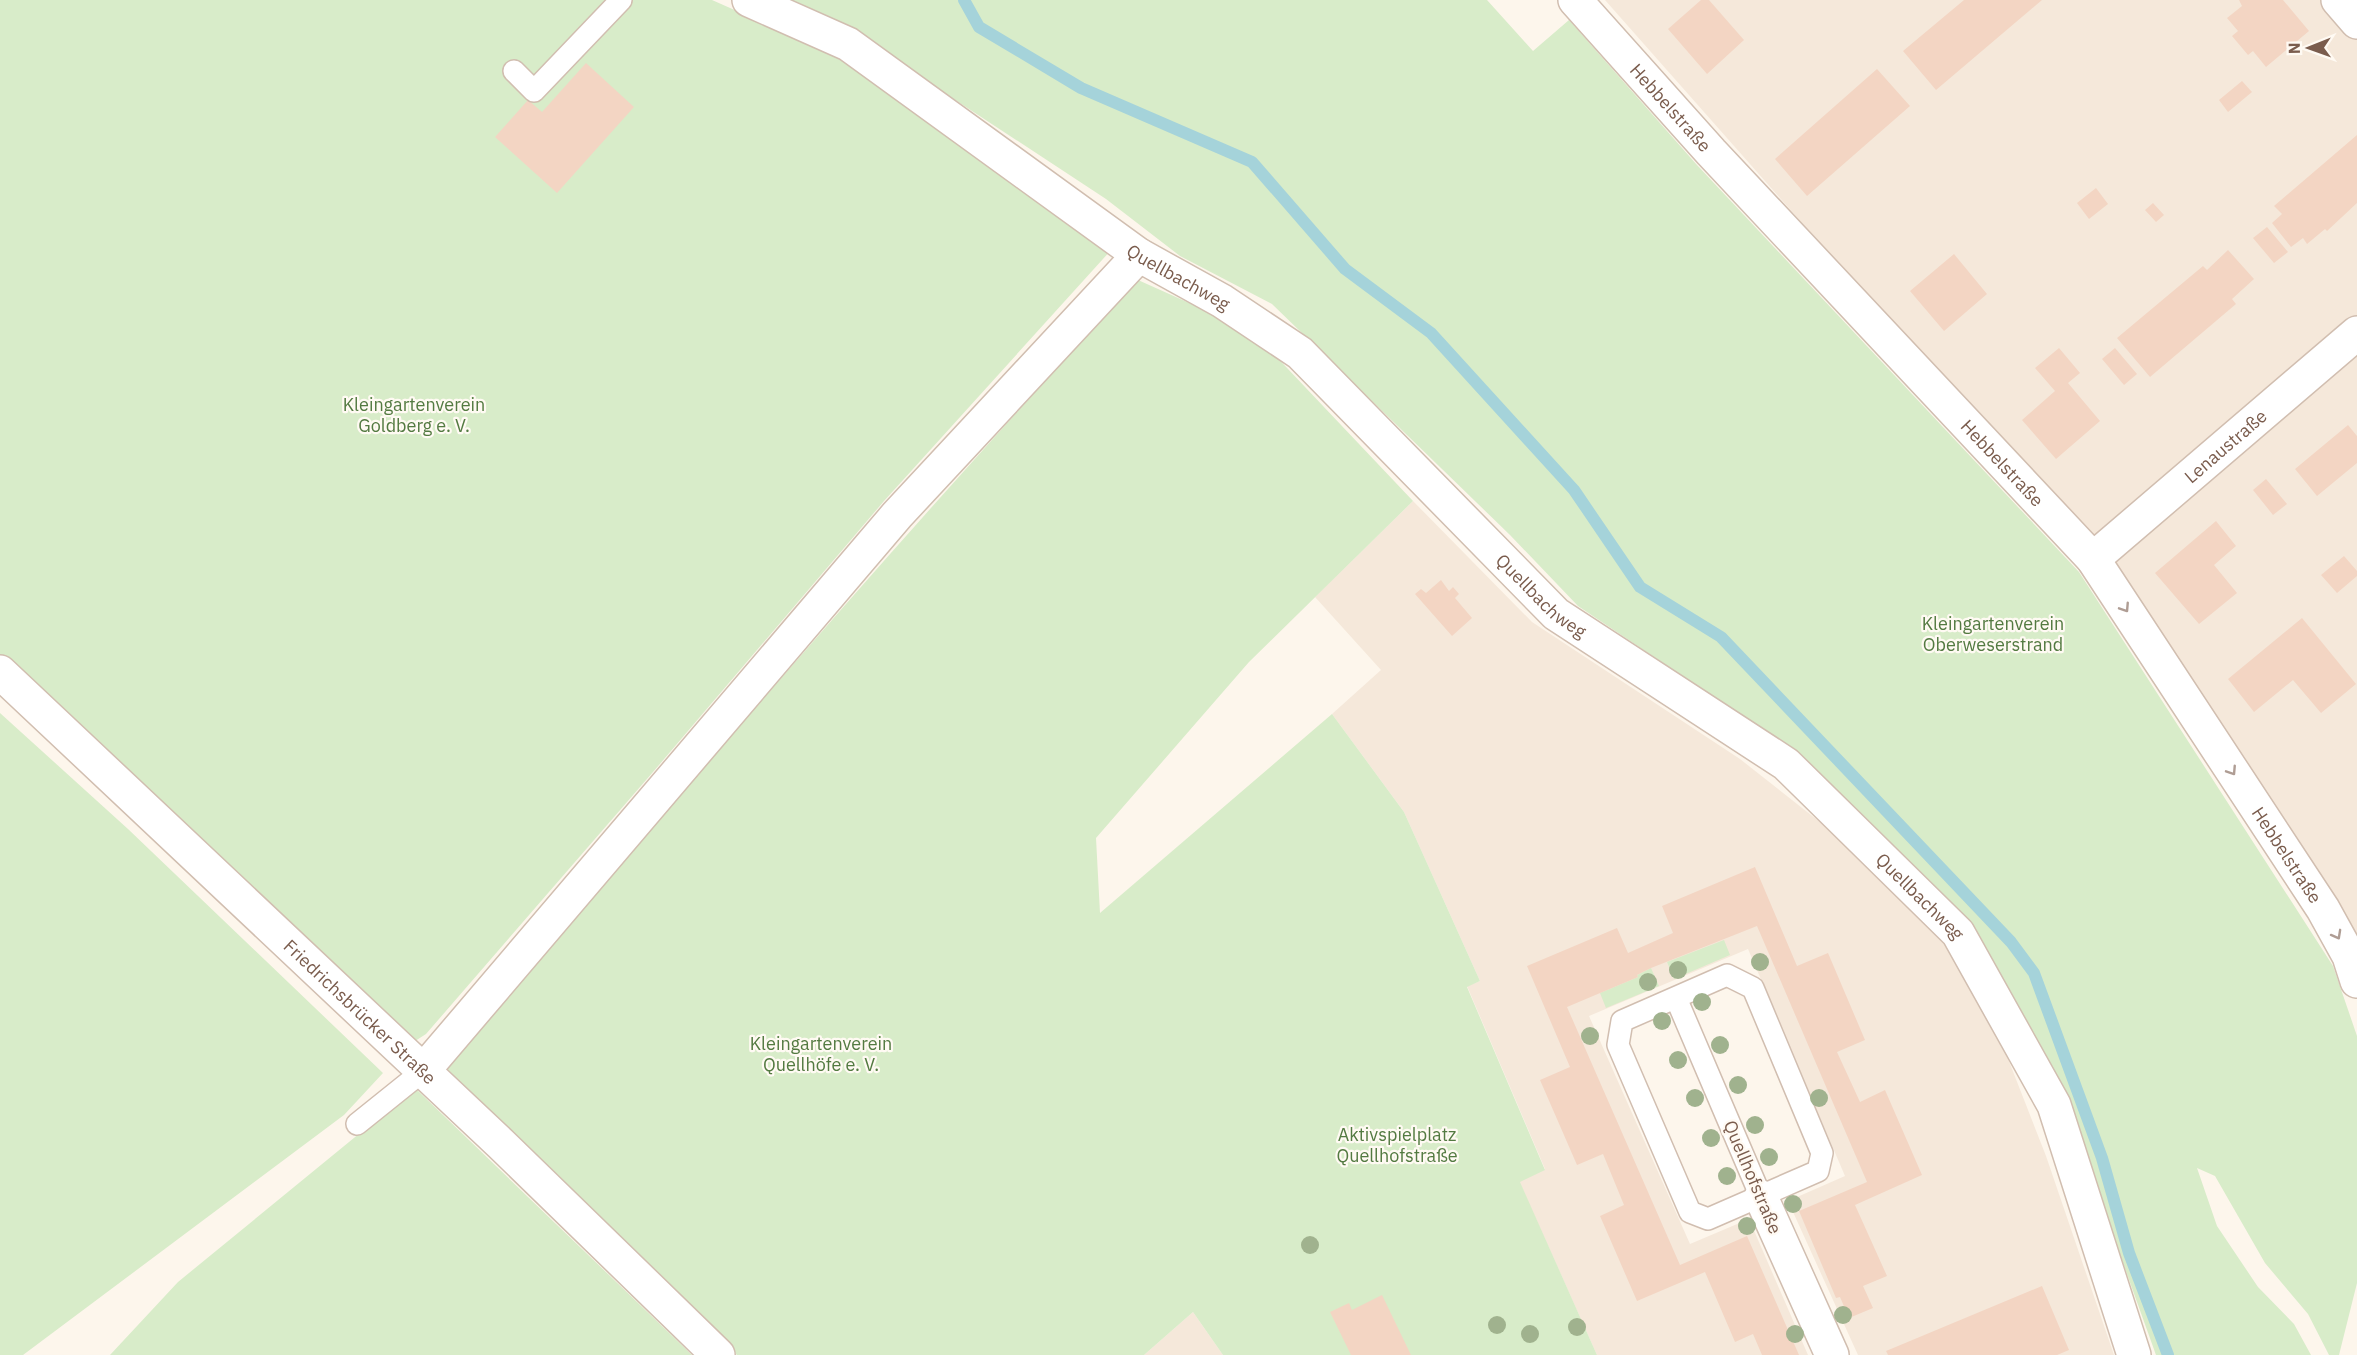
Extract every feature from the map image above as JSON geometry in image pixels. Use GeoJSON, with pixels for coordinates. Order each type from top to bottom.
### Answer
{"type":"FeatureCollection","features":[{"type":"Feature","properties":{"kind":"street","name":"Quellbachweg"},"geometry":{"type":"LineString","coordinates":[[749,0],[848,45],[1139,255],[1222,301],[1300,353],[1556,614],[1786,764],[1958,933],[2054,1104],[2134,1355]]}},
{"type":"Feature","properties":{"kind":"street","name":"Hebbelstraße"},"geometry":{"type":"LineString","coordinates":[[1575,0],[1711,152],[2092,559],[2323,909],[2349,956],[2357,981]]}},
{"type":"Feature","properties":{"kind":"street"},"geometry":{"type":"LineString","coordinates":[[2338,0],[2357,22]]}},
{"type":"Feature","properties":{"kind":"street"},"geometry":{"type":"LineString","coordinates":[[423,1071],[897,515],[1139,255]]}},
{"type":"Feature","properties":{"kind":"street","name":"Lenaustraße"},"geometry":{"type":"LineString","coordinates":[[2092,559],[2357,333]]}},
{"type":"Feature","properties":{"kind":"street","name":"Friedrichsbrücker Straße"},"geometry":{"type":"LineString","coordinates":[[0,672],[423,1071],[718,1355]]}},
{"type":"Feature","properties":{"kind":"street","name":"Quellhofstraße"},"geometry":{"type":"LineString","coordinates":[[1761,1197],[1832,1355]]}},
{"type":"Feature","properties":{"kind":"lane"},"geometry":{"type":"LineString","coordinates":[[514,71],[534,91],[621,0]]}},
{"type":"Feature","properties":{"kind":"lane"},"geometry":{"type":"LineString","coordinates":[[1727,975],[1753,988],[1822,1153],[1818,1171],[1761,1197],[1708,1219],[1690,1212],[1618,1046],[1622,1021],[1727,975]]}},
{"type":"Feature","properties":{"kind":"lane","name":"Quellhofstraße"},"geometry":{"type":"LineString","coordinates":[[1676,998],[1761,1197]]}},
{"type":"Feature","properties":{"kind":"lane"},"geometry":{"type":"LineString","coordinates":[[357,1124],[423,1071]]}},
{"type":"Feature","properties":{"kind":"shaded area"},"geometry":{"type":"Polygon","coordinates":[[[1605,0],[2357,0],[2357,944],[2273,808],[1901,335],[1605,0]]]}},
{"type":"Feature","properties":{"kind":"shaded area"},"geometry":{"type":"Polygon","coordinates":[[[1413,501],[1532,622],[1740,759],[1825,826],[1950,946],[2003,1046],[2046,1156],[2114,1355],[1858,1355],[1788,1201],[1845,1176],[1748,949],[1589,1016],[1690,1244],[1749,1219],[1808,1355],[1597,1355],[1519,1181],[1545,1169],[1467,986],[1480,981],[1404,812],[1332,714],[1381,670],[1315,597],[1413,501]]]}},
{"type":"Feature","properties":{"kind":"shaded area"},"geometry":{"type":"Polygon","coordinates":[[[1193,1312],[1223,1355],[1144,1355],[1193,1312]]]}},
{"type":"Feature","properties":{"kind":"green space","name":"Kleingartenverein Goldberg e. V."},"geometry":{"type":"Polygon","coordinates":[[[0,0],[712,0],[839,56],[1112,249],[884,501],[426,1034],[412,1043],[0,655],[0,0]]]}},
{"type":"Feature","properties":{"kind":"green space","name":"Kleingartenverein Oberweserstrand"},"geometry":{"type":"Polygon","coordinates":[[[781,0],[1487,0],[1533,51],[1569,20],[1697,165],[2079,572],[2333,966],[2357,1036],[2357,1283],[2339,1355],[2329,1355],[2308,1314],[2265,1263],[2215,1176],[2197,1168],[2217,1226],[2258,1287],[2294,1324],[2311,1355],[2156,1355],[2066,1104],[1964,917],[1775,738],[1578,606],[1510,535],[1272,304],[1180,256],[1106,199],[855,34],[781,0]]]}},
{"type":"Feature","properties":{"kind":"green space"},"geometry":{"type":"Polygon","coordinates":[[[1138,280],[1216,315],[1270,350],[1413,501],[1249,662],[1096,838],[1100,913],[1332,714],[1404,812],[1480,981],[1467,987],[1545,1170],[1520,1182],[1597,1355],[1223,1355],[1193,1312],[1144,1355],[737,1355],[441,1070],[873,573],[1138,280]]]}},
{"type":"Feature","properties":{"kind":"green space"},"geometry":{"type":"Polygon","coordinates":[[[0,713],[128,829],[383,1073],[344,1115],[23,1355],[0,1355],[0,713]]]}},
{"type":"Feature","properties":{"kind":"green space"},"geometry":{"type":"Polygon","coordinates":[[[1724,940],[1730,955],[1674,979],[1667,962],[1724,940]]]}},
{"type":"Feature","properties":{"kind":"green space"},"geometry":{"type":"Polygon","coordinates":[[[1651,968],[1659,986],[1606,1008],[1600,993],[1638,977],[1637,975],[1651,968]]]}},
{"type":"Feature","properties":{"kind":"green space"},"geometry":{"type":"Polygon","coordinates":[[[415,1088],[692,1355],[110,1355],[178,1282],[415,1088]]]}},
{"type":"Feature","properties":{"kind":"building"},"geometry":{"type":"Polygon","coordinates":[[[1701,0],[1709,0],[1744,40],[1707,74],[1668,29],[1701,0]]]}},
{"type":"Feature","properties":{"kind":"building"},"geometry":{"type":"Polygon","coordinates":[[[1964,0],[2042,0],[1936,90],[1903,51],[1964,0]]]}},
{"type":"Feature","properties":{"kind":"building"},"geometry":{"type":"Polygon","coordinates":[[[2239,0],[2283,0],[2309,31],[2266,67],[2253,51],[2248,55],[2232,36],[2238,31],[2227,18],[2242,6],[2239,0]]]}},
{"type":"Feature","properties":{"kind":"building"},"geometry":{"type":"Polygon","coordinates":[[[586,63],[634,107],[557,193],[495,137],[528,100],[542,112],[586,63]]]}},
{"type":"Feature","properties":{"kind":"building"},"geometry":{"type":"Polygon","coordinates":[[[1877,69],[1910,106],[1807,196],[1775,159],[1877,69]]]}},
{"type":"Feature","properties":{"kind":"building"},"geometry":{"type":"Polygon","coordinates":[[[2242,81],[2252,92],[2228,112],[2219,100],[2242,81]]]}},
{"type":"Feature","properties":{"kind":"building"},"geometry":{"type":"Polygon","coordinates":[[[2357,135],[2357,203],[2327,231],[2325,229],[2307,244],[2303,238],[2291,247],[2272,223],[2282,214],[2274,206],[2357,135]]]}},
{"type":"Feature","properties":{"kind":"building"},"geometry":{"type":"Polygon","coordinates":[[[2096,188],[2108,204],[2089,219],[2077,203],[2096,188]]]}},
{"type":"Feature","properties":{"kind":"building"},"geometry":{"type":"Polygon","coordinates":[[[2153,203],[2164,215],[2156,222],[2145,210],[2153,203]]]}},
{"type":"Feature","properties":{"kind":"building"},"geometry":{"type":"Polygon","coordinates":[[[2267,227],[2288,252],[2274,263],[2253,238],[2267,227]]]}},
{"type":"Feature","properties":{"kind":"building"},"geometry":{"type":"Polygon","coordinates":[[[2228,250],[2254,279],[2232,299],[2236,304],[2150,377],[2117,338],[2203,266],[2207,270],[2228,250]]]}},
{"type":"Feature","properties":{"kind":"building"},"geometry":{"type":"Polygon","coordinates":[[[1954,254],[1987,294],[1944,331],[1910,291],[1954,254]]]}},
{"type":"Feature","properties":{"kind":"building"},"geometry":{"type":"Polygon","coordinates":[[[2059,348],[2080,373],[2068,383],[2100,421],[2056,459],[2022,420],[2055,391],[2035,368],[2059,348]]]}},
{"type":"Feature","properties":{"kind":"building"},"geometry":{"type":"Polygon","coordinates":[[[2115,348],[2137,374],[2124,385],[2102,359],[2115,348]]]}},
{"type":"Feature","properties":{"kind":"building"},"geometry":{"type":"Polygon","coordinates":[[[2348,425],[2357,436],[2357,463],[2317,496],[2295,469],[2348,425]]]}},
{"type":"Feature","properties":{"kind":"building"},"geometry":{"type":"Polygon","coordinates":[[[2266,479],[2287,504],[2273,515],[2253,490],[2266,479]]]}},
{"type":"Feature","properties":{"kind":"building"},"geometry":{"type":"Polygon","coordinates":[[[2216,521],[2236,546],[2214,565],[2237,593],[2199,624],[2155,573],[2216,521]]]}},
{"type":"Feature","properties":{"kind":"building"},"geometry":{"type":"Polygon","coordinates":[[[2344,556],[2357,571],[2357,576],[2337,593],[2321,575],[2344,556]]]}},
{"type":"Feature","properties":{"kind":"building"},"geometry":{"type":"Polygon","coordinates":[[[1441,580],[1449,591],[1453,587],[1459,594],[1455,598],[1472,618],[1452,636],[1415,594],[1421,589],[1426,593],[1441,580]]]}},
{"type":"Feature","properties":{"kind":"building"},"geometry":{"type":"Polygon","coordinates":[[[2302,618],[2356,684],[2321,713],[2293,680],[2254,712],[2228,679],[2302,618]]]}},
{"type":"Feature","properties":{"kind":"building"},"geometry":{"type":"Polygon","coordinates":[[[1755,867],[1797,966],[1828,953],[1865,1040],[1837,1052],[1860,1102],[1885,1090],[1922,1175],[1855,1205],[1887,1276],[1863,1286],[1873,1308],[1849,1318],[1840,1297],[1836,1298],[1799,1211],[1867,1182],[1757,926],[1651,968],[1637,975],[1638,977],[1567,1007],[1680,1265],[1747,1236],[1799,1355],[1762,1355],[1753,1334],[1735,1342],[1705,1272],[1637,1301],[1600,1216],[1624,1205],[1603,1154],[1577,1165],[1540,1080],[1570,1067],[1527,966],[1617,928],[1628,953],[1673,933],[1662,906],[1755,867]]]}},
{"type":"Feature","properties":{"kind":"building"},"geometry":{"type":"Polygon","coordinates":[[[2042,1286],[2069,1350],[2057,1355],[1888,1355],[1886,1351],[2042,1286]]]}},
{"type":"Feature","properties":{"kind":"building"},"geometry":{"type":"Polygon","coordinates":[[[1382,1295],[1411,1355],[1351,1355],[1330,1312],[1349,1303],[1352,1310],[1382,1295]]]}},
{"type":"Feature","properties":{"kind":"waterway"},"geometry":{"type":"LineString","coordinates":[[964,0],[979,27],[1081,88],[1252,162],[1345,269],[1431,333],[1574,490],[1640,587],[1721,637],[2011,942],[2034,973],[2102,1158],[2129,1253],[2168,1355]]}},
{"type":"Feature","properties":{"kind":"park label","name":"Kleingartenverein Quellhöfe e. V."},"geometry":{"type":"Point","coordinates":[821,1053]}},
{"type":"Feature","properties":{"kind":"park label","name":"Aktivspielplatz Quellhofstraße"},"geometry":{"type":"Point","coordinates":[1397,1144]}}]}
